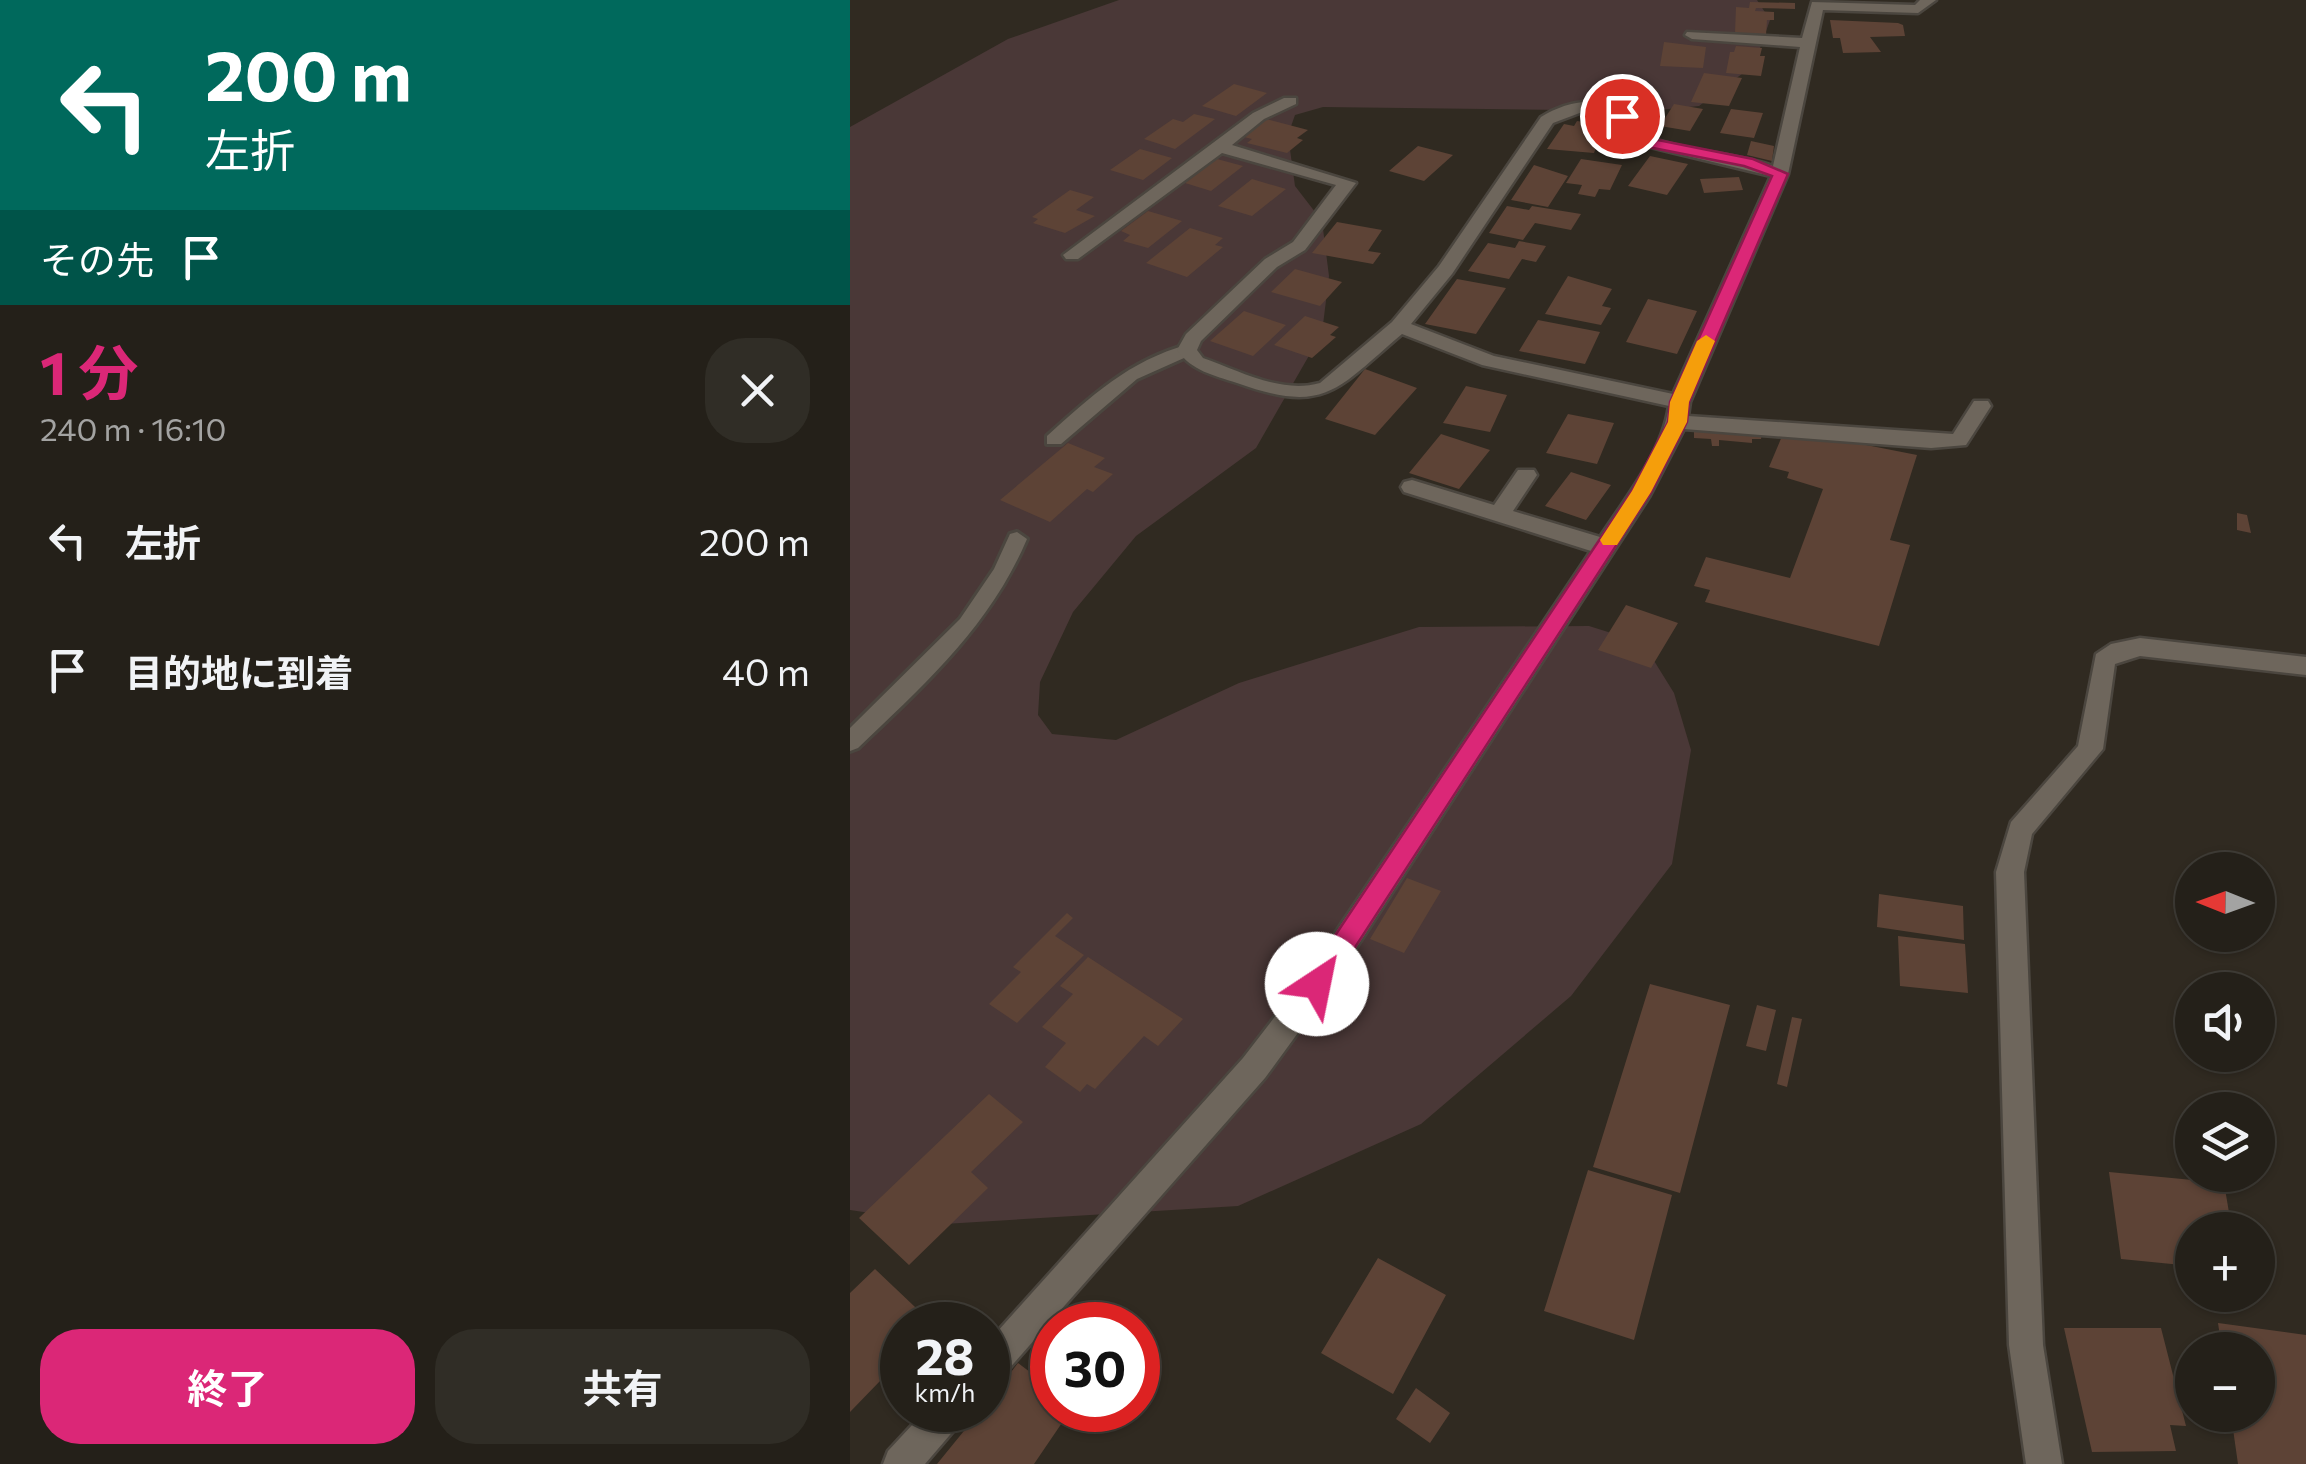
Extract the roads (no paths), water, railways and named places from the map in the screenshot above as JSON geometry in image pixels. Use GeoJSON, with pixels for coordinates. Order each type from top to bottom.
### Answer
{"type":"FeatureCollection","features":[{"type":"Feature","properties":{"kind":"street"},"geometry":{"type":"LineString","coordinates":[[1010,1342],[1254,1068],[1296,1012],[1511,695],[1641,492],[1780,174],[1817,5],[1918,9],[1930,0]]}},
{"type":"Feature","properties":{"kind":"street"},"geometry":{"type":"LineString","coordinates":[[1692,36],[1810,43]]}},
{"type":"Feature","properties":{"kind":"street"},"geometry":{"type":"LineString","coordinates":[[1072,256],[1261,111],[1290,101]]}},
{"type":"Feature","properties":{"kind":"street"},"geometry":{"type":"LineString","coordinates":[[1219,147],[1347,183],[1299,246],[1271,263],[1193,338],[1186,350],[1196,362],[1280,392],[1307,393],[1327,387],[1399,326],[1446,270],[1547,120],[1560,110],[1591,106],[1608,109],[1622,116],[1635,137],[1644,142],[1748,162],[1780,174]]}},
{"type":"Feature","properties":{"kind":"street"},"geometry":{"type":"LineString","coordinates":[[1399,326],[1490,361],[1678,412],[1931,441],[1959,440],[1981,406]]}},
{"type":"Feature","properties":{"kind":"street"},"geometry":{"type":"LineString","coordinates":[[1499,514],[1526,475]]}},
{"type":"Feature","properties":{"kind":"street"},"geometry":{"type":"LineString","coordinates":[[1412,487],[1606,547]]}},
{"type":"Feature","properties":{"kind":"street"},"geometry":{"type":"LineString","coordinates":[[2044,1464],[2026,1345],[2010,872],[2020,830],[2090,749],[2104,660],[2120,650],[2140,647],[2306,666]]}},
{"type":"Feature","properties":{"kind":"street"},"geometry":{"type":"LineString","coordinates":[[901,1464],[929,1432]]}},
{"type":"Feature","properties":{"kind":"lane"},"geometry":{"type":"LineString","coordinates":[[1054,440],[1117,381],[1156,358],[1186,350]]}},
{"type":"Feature","properties":{"kind":"lane"},"geometry":{"type":"LineString","coordinates":[[850,742],[961,636],[1010,560],[1018,539]]}}]}
